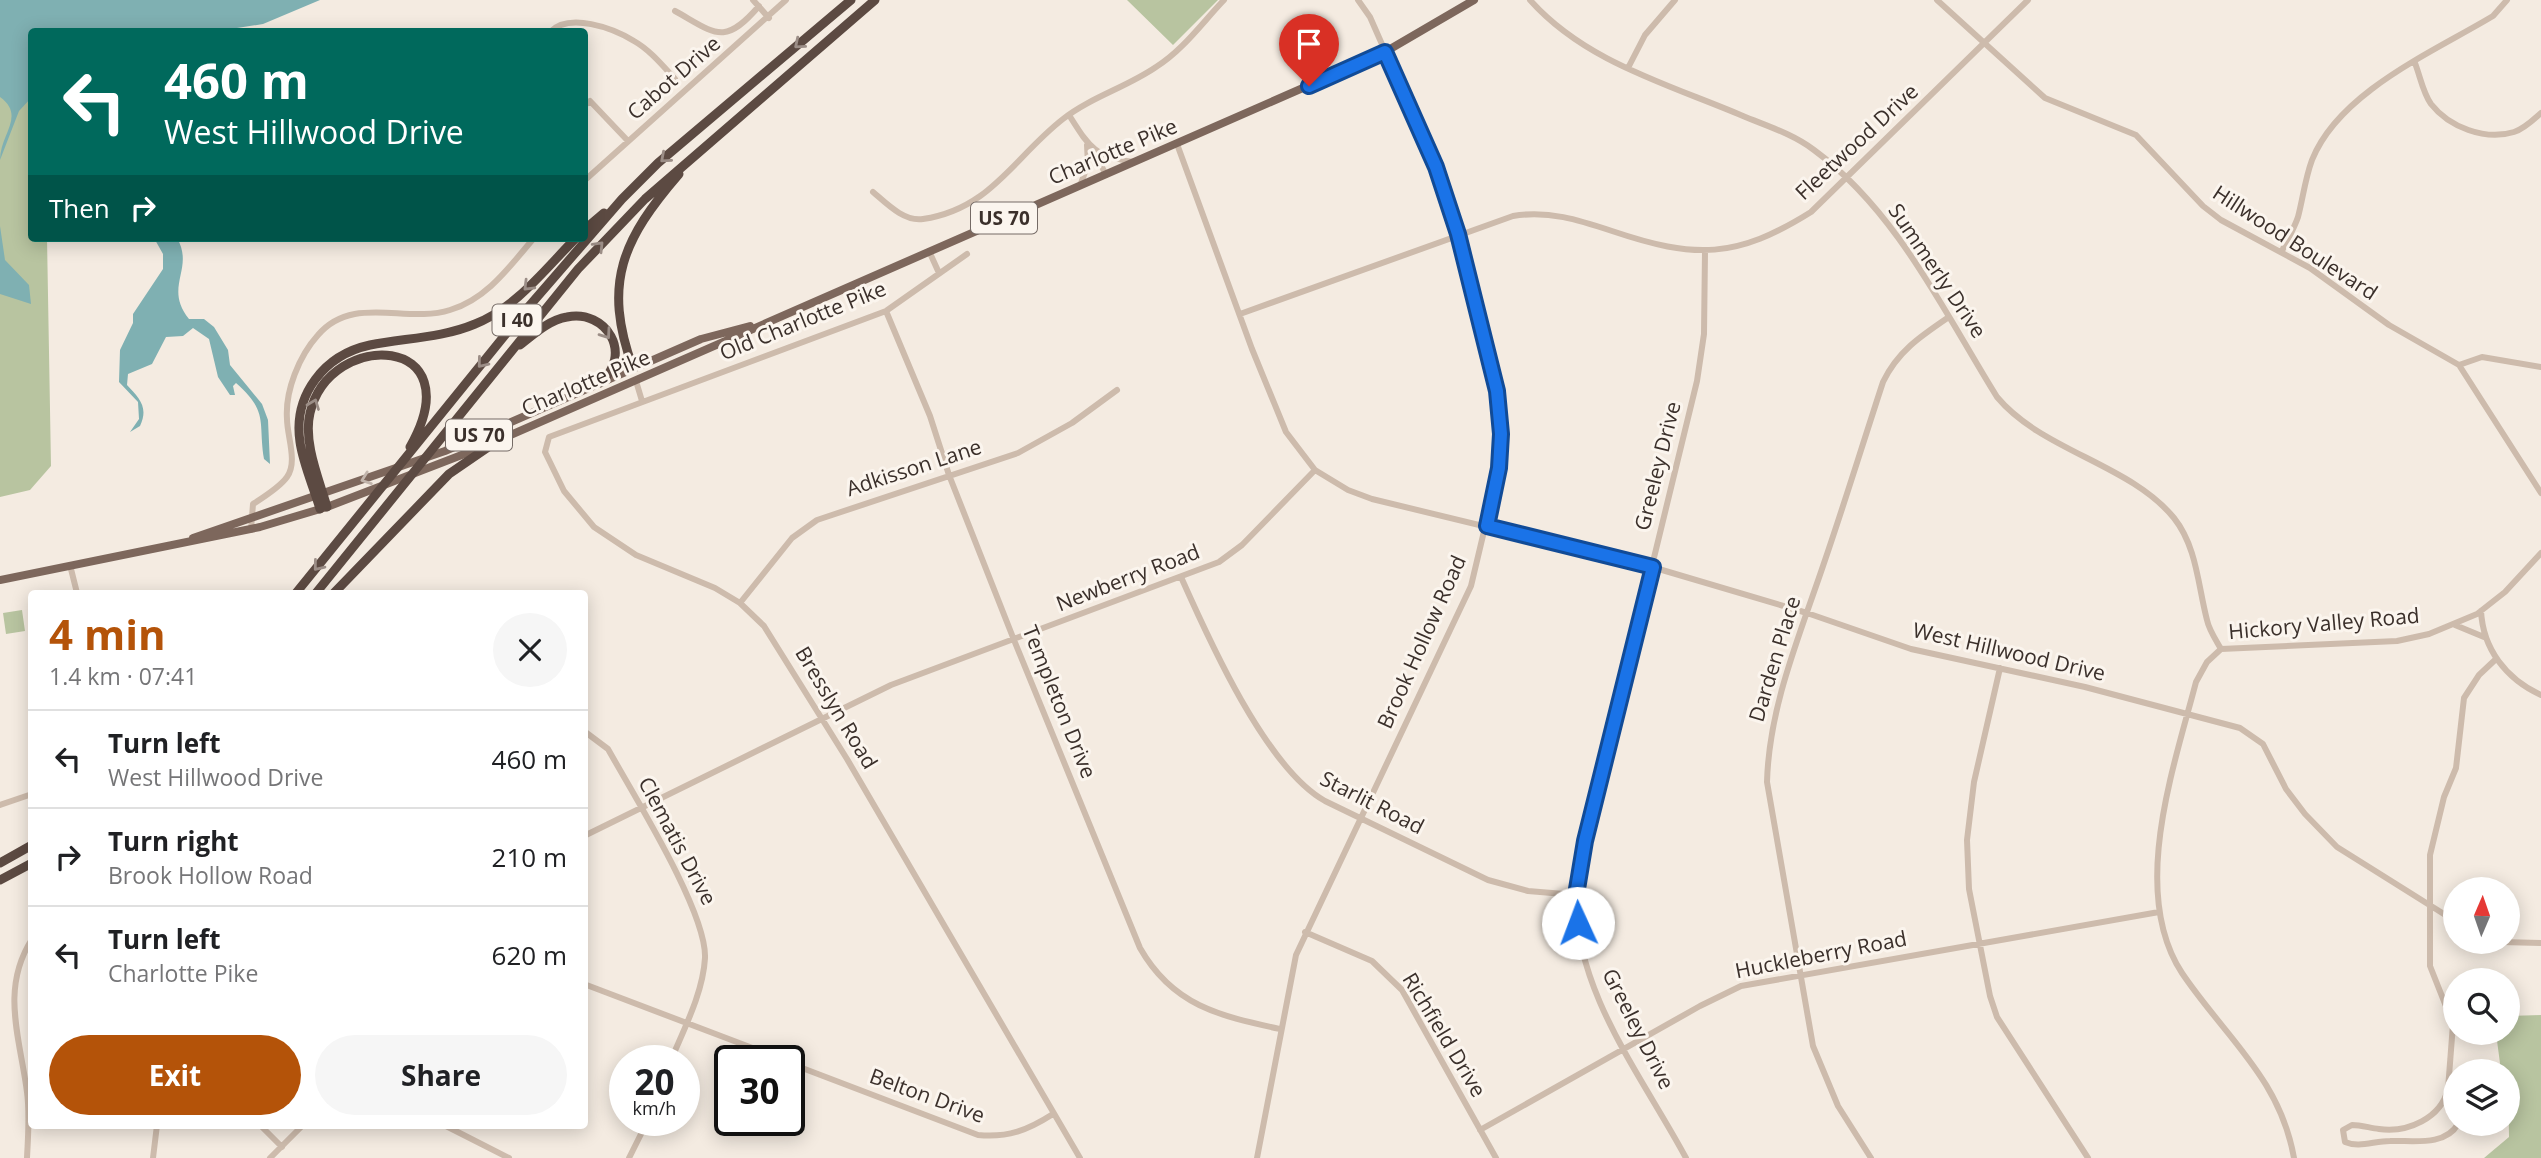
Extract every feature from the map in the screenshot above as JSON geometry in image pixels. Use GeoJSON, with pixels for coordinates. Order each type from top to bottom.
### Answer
{"type":"FeatureCollection","features":[{"type":"Feature","properties":{"kind":"highway","name":"I 40"},"geometry":{"type":"LineString","coordinates":[[588,239],[659,163],[850,0]]}},
{"type":"Feature","properties":{"kind":"highway","name":"I 40"},"geometry":{"type":"LineString","coordinates":[[318,590],[578,269],[645,199],[875,0]]}},
{"type":"Feature","properties":{"kind":"highway"},"geometry":{"type":"LineString","coordinates":[[633,368],[620,335],[617,289],[621,264],[643,219],[702,148]]}},
{"type":"Feature","properties":{"kind":"highway"},"geometry":{"type":"LineString","coordinates":[[588,227],[622,200]]}},
{"type":"Feature","properties":{"kind":"highway"},"geometry":{"type":"LineString","coordinates":[[324,508],[300,443],[299,413],[309,387],[319,372],[344,355],[368,345],[453,332],[476,324],[516,298],[572,242]]}},
{"type":"Feature","properties":{"kind":"highway","name":"I 40"},"geometry":{"type":"LineString","coordinates":[[414,446],[585,242]]}},
{"type":"Feature","properties":{"kind":"highway"},"geometry":{"type":"LineString","coordinates":[[508,354],[554,320],[575,316],[593,320],[609,333],[617,357],[612,373],[600,383]]}},
{"type":"Feature","properties":{"kind":"highway"},"geometry":{"type":"LineString","coordinates":[[298,590],[414,446],[426,412],[428,391],[423,374],[409,360],[382,355],[359,358],[336,370],[320,388],[310,414],[309,437],[320,495]]}},
{"type":"Feature","properties":{"kind":"highway"},"geometry":{"type":"LineString","coordinates":[[337,590],[449,474],[500,439]]}},
{"type":"Feature","properties":{"kind":"highway"},"geometry":{"type":"LineString","coordinates":[[0,863],[28,847]]}},
{"type":"Feature","properties":{"kind":"highway"},"geometry":{"type":"LineString","coordinates":[[0,880],[28,865]]}},
{"type":"Feature","properties":{"kind":"main road","name":"Charlotte Pike"},"geometry":{"type":"LineString","coordinates":[[0,580],[251,530],[324,508],[447,463],[731,341],[759,324],[1135,163],[1385,52],[1474,0]]}},
{"type":"Feature","properties":{"kind":"main road","name":"Charlotte Pike"},"geometry":{"type":"LineString","coordinates":[[184,542],[445,450],[701,339],[759,324]]}},
{"type":"Feature","properties":{"kind":"main road"},"geometry":{"type":"LineString","coordinates":[[633,368],[636,381]]}},
{"type":"Feature","properties":{"kind":"street"},"geometry":{"type":"LineString","coordinates":[[753,0],[769,18]]}},
{"type":"Feature","properties":{"kind":"street","name":"Cabot Drive"},"geometry":{"type":"LineString","coordinates":[[588,177],[786,0]]}},
{"type":"Feature","properties":{"kind":"street"},"geometry":{"type":"LineString","coordinates":[[873,192],[904,216],[916,220],[958,209],[1003,179],[1042,137],[1069,115],[1157,67],[1174,54],[1224,0]]}},
{"type":"Feature","properties":{"kind":"street","name":"Brook Hollow Road"},"geometry":{"type":"LineString","coordinates":[[1257,1158],[1293,965],[1305,932],[1471,586],[1499,468],[1500,411],[1458,234],[1436,167],[1385,52],[1358,0]]}},
{"type":"Feature","properties":{"kind":"street","name":"Summerly Drive"},"geometry":{"type":"LineString","coordinates":[[1530,0],[1553,25],[1594,53],[1784,132],[1814,150],[1846,178],[1879,214],[1949,317],[1997,397],[2014,416],[2122,478],[2164,506],[2176,521],[2193,553],[2207,624],[2221,649]]}},
{"type":"Feature","properties":{"kind":"street"},"geometry":{"type":"LineString","coordinates":[[1628,68],[1645,36],[1675,0]]}},
{"type":"Feature","properties":{"kind":"street","name":"Hillwood Boulevard"},"geometry":{"type":"LineString","coordinates":[[1937,0],[2045,98],[2136,135],[2208,211],[2246,235],[2282,251],[2330,282],[2389,326],[2459,365],[2541,493]]}},
{"type":"Feature","properties":{"kind":"street","name":"Fleetwood Drive"},"geometry":{"type":"LineString","coordinates":[[1240,314],[1513,216],[1542,214],[1566,217],[1652,244],[1705,252],[1740,247],[1772,236],[1811,212],[2028,0]]}},
{"type":"Feature","properties":{"kind":"street"},"geometry":{"type":"LineString","coordinates":[[2282,251],[2297,219],[2312,160],[2324,136],[2346,109],[2380,81],[2493,16],[2507,0]]}},
{"type":"Feature","properties":{"kind":"street"},"geometry":{"type":"LineString","coordinates":[[675,11],[718,34],[726,33],[759,6]]}},
{"type":"Feature","properties":{"kind":"street"},"geometry":{"type":"LineString","coordinates":[[554,28],[570,21],[612,30],[635,41],[675,79]]}},
{"type":"Feature","properties":{"kind":"street"},"geometry":{"type":"LineString","coordinates":[[2415,63],[2429,102],[2447,122],[2478,132],[2516,132],[2541,113]]}},
{"type":"Feature","properties":{"kind":"street"},"geometry":{"type":"LineString","coordinates":[[588,103],[590,101],[628,141]]}},
{"type":"Feature","properties":{"kind":"street"},"geometry":{"type":"LineString","coordinates":[[1069,115],[1087,145],[1094,151],[1103,156],[1135,163]]}},
{"type":"Feature","properties":{"kind":"street"},"geometry":{"type":"LineString","coordinates":[[1177,144],[1286,432],[1315,470]]}},
{"type":"Feature","properties":{"kind":"street"},"geometry":{"type":"LineString","coordinates":[[1080,186],[1088,164],[1087,145]]}},
{"type":"Feature","properties":{"kind":"street"},"geometry":{"type":"LineString","coordinates":[[1094,151],[1106,175]]}},
{"type":"Feature","properties":{"kind":"street"},"geometry":{"type":"LineString","coordinates":[[251,530],[253,504],[288,477],[292,463],[286,418],[288,398],[307,349],[318,335],[330,323],[347,315],[368,312],[427,314],[465,305],[484,293],[530,242]]}},
{"type":"Feature","properties":{"kind":"street"},"geometry":{"type":"LineString","coordinates":[[929,251],[939,273]]}},
{"type":"Feature","properties":{"kind":"street","name":"Greeley Drive"},"geometry":{"type":"LineString","coordinates":[[1686,1158],[1623,1048],[1587,970],[1576,895],[1585,841],[1698,377],[1704,334],[1705,252]]}},
{"type":"Feature","properties":{"kind":"street","name":"Old Charlotte Pike"},"geometry":{"type":"LineString","coordinates":[[642,401],[886,311],[967,254]]}},
{"type":"Feature","properties":{"kind":"street","name":"Templeton Drive"},"geometry":{"type":"LineString","coordinates":[[886,311],[930,416],[949,475],[1014,640],[1134,935],[1150,966],[1175,991],[1200,1008],[1280,1029]]}},
{"type":"Feature","properties":{"kind":"street","name":"Darden Place"},"geometry":{"type":"LineString","coordinates":[[1871,1158],[1838,1106],[1813,1046],[1767,782],[1772,721],[1887,373],[1910,344],[1949,317]]}},
{"type":"Feature","properties":{"kind":"street"},"geometry":{"type":"LineString","coordinates":[[2459,365],[2482,357],[2541,367]]}},
{"type":"Feature","properties":{"kind":"street"},"geometry":{"type":"LineString","coordinates":[[636,381],[642,401]]}},
{"type":"Feature","properties":{"kind":"street","name":"Adkisson Lane"},"geometry":{"type":"LineString","coordinates":[[740,603],[792,538],[817,520],[1018,453],[1044,440],[1117,390]]}},
{"type":"Feature","properties":{"kind":"street","name":"Bresslyn Road"},"geometry":{"type":"LineString","coordinates":[[642,401],[549,437],[545,452],[557,478],[583,517],[616,544],[713,587],[740,603],[764,626],[1080,1158]]}},
{"type":"Feature","properties":{"kind":"street","name":"West Hillwood Drive"},"geometry":{"type":"LineString","coordinates":[[1315,470],[1348,490],[1371,499],[1653,567],[1807,613],[1911,649],[2188,712],[2240,728],[2263,744],[2286,789],[2326,837],[2357,862],[2443,913]]}},
{"type":"Feature","properties":{"kind":"street","name":"Newberry Road"},"geometry":{"type":"LineString","coordinates":[[588,834],[642,810],[891,685],[1181,577],[1228,556],[1315,470]]}},
{"type":"Feature","properties":{"kind":"street","name":"Hickory Valley Road"},"geometry":{"type":"LineString","coordinates":[[2294,1158],[2276,1098],[2262,1075],[2180,970],[2159,912],[2157,861],[2161,831],[2196,682],[2207,662],[2221,649],[2397,640],[2455,625],[2481,611],[2505,592],[2541,553]]}},
{"type":"Feature","properties":{"kind":"street"},"geometry":{"type":"LineString","coordinates":[[71,565],[76,590]]}},
{"type":"Feature","properties":{"kind":"street","name":"Starlit Road"},"geometry":{"type":"LineString","coordinates":[[1181,577],[1208,638],[1284,768],[1312,794],[1488,880],[1528,891],[1576,895]]}},
{"type":"Feature","properties":{"kind":"street"},"geometry":{"type":"LineString","coordinates":[[2481,611],[2484,637],[2496,659],[2515,678],[2541,695]]}},
{"type":"Feature","properties":{"kind":"street"},"geometry":{"type":"LineString","coordinates":[[2455,625],[2484,637]]}},
{"type":"Feature","properties":{"kind":"street"},"geometry":{"type":"LineString","coordinates":[[2450,1059],[2453,1024],[2430,966],[2430,855],[2444,797],[2456,768],[2464,698],[2479,675],[2496,659]]}},
{"type":"Feature","properties":{"kind":"street"},"geometry":{"type":"LineString","coordinates":[[2000,668],[1969,811],[1969,889],[1990,996],[1997,1017],[2088,1158]]}},
{"type":"Feature","properties":{"kind":"street","name":"Clematis Drive"},"geometry":{"type":"LineString","coordinates":[[588,734],[608,749],[699,920],[703,936],[703,971],[677,1045]]}},
{"type":"Feature","properties":{"kind":"street"},"geometry":{"type":"LineString","coordinates":[[0,805],[28,795]]}},
{"type":"Feature","properties":{"kind":"street","name":"Huckleberry Road"},"geometry":{"type":"LineString","coordinates":[[1480,1130],[1727,992],[1799,974],[2159,912]]}},
{"type":"Feature","properties":{"kind":"street","name":"Richfield Drive"},"geometry":{"type":"LineString","coordinates":[[1305,932],[1372,961],[1402,990],[1496,1158]]}},
{"type":"Feature","properties":{"kind":"street"},"geometry":{"type":"LineString","coordinates":[[2520,942],[2541,943]]}},
{"type":"Feature","properties":{"kind":"street"},"geometry":{"type":"LineString","coordinates":[[27,1158],[27,1092],[10,996],[17,970],[28,947]]}},
{"type":"Feature","properties":{"kind":"street"},"geometry":{"type":"LineString","coordinates":[[588,986],[744,1045]]}},
{"type":"Feature","properties":{"kind":"street","name":"Belton Drive"},"geometry":{"type":"LineString","coordinates":[[805,1069],[978,1135],[1007,1136],[1022,1132],[1053,1114]]}},
{"type":"Feature","properties":{"kind":"street"},"geometry":{"type":"LineString","coordinates":[[2443,1099],[2437,1111],[2415,1124],[2380,1130],[2352,1125],[2343,1130],[2342,1137],[2345,1142],[2358,1145],[2389,1141],[2419,1142],[2443,1134]]}},
{"type":"Feature","properties":{"kind":"street"},"geometry":{"type":"LineString","coordinates":[[2415,1124],[2419,1142]]}},
{"type":"Feature","properties":{"kind":"street"},"geometry":{"type":"LineString","coordinates":[[153,1158],[157,1129]]}},
{"type":"Feature","properties":{"kind":"street"},"geometry":{"type":"LineString","coordinates":[[264,1129],[282,1147]]}},
{"type":"Feature","properties":{"kind":"street"},"geometry":{"type":"LineString","coordinates":[[270,1158],[299,1129]]}},
{"type":"Feature","properties":{"kind":"street"},"geometry":{"type":"LineString","coordinates":[[452,1129],[509,1158]]}},
{"type":"Feature","properties":{"kind":"street"},"geometry":{"type":"LineString","coordinates":[[629,1158],[640,1136]]}},
{"type":"Feature","properties":{"kind":"green space"},"geometry":{"type":"Polygon","coordinates":[[[1127,0],[1218,0],[1173,45],[1127,0]]]}},
{"type":"Feature","properties":{"kind":"green space"},"geometry":{"type":"Polygon","coordinates":[[[0,92],[25,94],[28,99],[28,242],[47,242],[51,466],[30,490],[0,497],[0,92]]]}},
{"type":"Feature","properties":{"kind":"green space"},"geometry":{"type":"Polygon","coordinates":[[[22,610],[25,631],[6,634],[3,613],[22,610]]]}},
{"type":"Feature","properties":{"kind":"green space"},"geometry":{"type":"Polygon","coordinates":[[[2541,1015],[2541,1158],[2484,1158],[2509,1136],[2520,1136],[2520,1059],[2499,1059],[2498,1045],[2520,1045],[2520,1016],[2541,1015]]]}},
{"type":"Feature","properties":{"kind":"water"},"geometry":{"type":"Polygon","coordinates":[[[0,0],[320,0],[263,24],[237,28],[28,28],[28,101],[19,111],[0,160],[10,126],[11,111],[0,97],[0,0]]]}},
{"type":"Feature","properties":{"kind":"water"},"geometry":{"type":"Polygon","coordinates":[[[0,226],[5,260],[29,285],[31,304],[0,294],[0,226]]]}},
{"type":"Feature","properties":{"kind":"water"},"geometry":{"type":"Polygon","coordinates":[[[156,242],[179,242],[183,259],[179,287],[182,308],[189,319],[204,319],[214,327],[228,350],[230,365],[262,404],[268,420],[270,464],[264,459],[258,410],[236,383],[233,386],[235,395],[230,395],[218,377],[209,339],[193,328],[183,336],[166,337],[152,364],[128,374],[127,385],[143,408],[140,426],[130,432],[139,419],[138,402],[119,382],[120,350],[133,323],[133,314],[163,269],[163,254],[156,242]]]}},
{"type":"Feature","properties":{"kind":"route"},"geometry":{"type":"LineString","coordinates":[[1309,86],[1385,52],[1436,167],[1458,234],[1498,395],[1501,434],[1499,468],[1487,526],[1653,567],[1577,878],[1578,923]]}}]}
